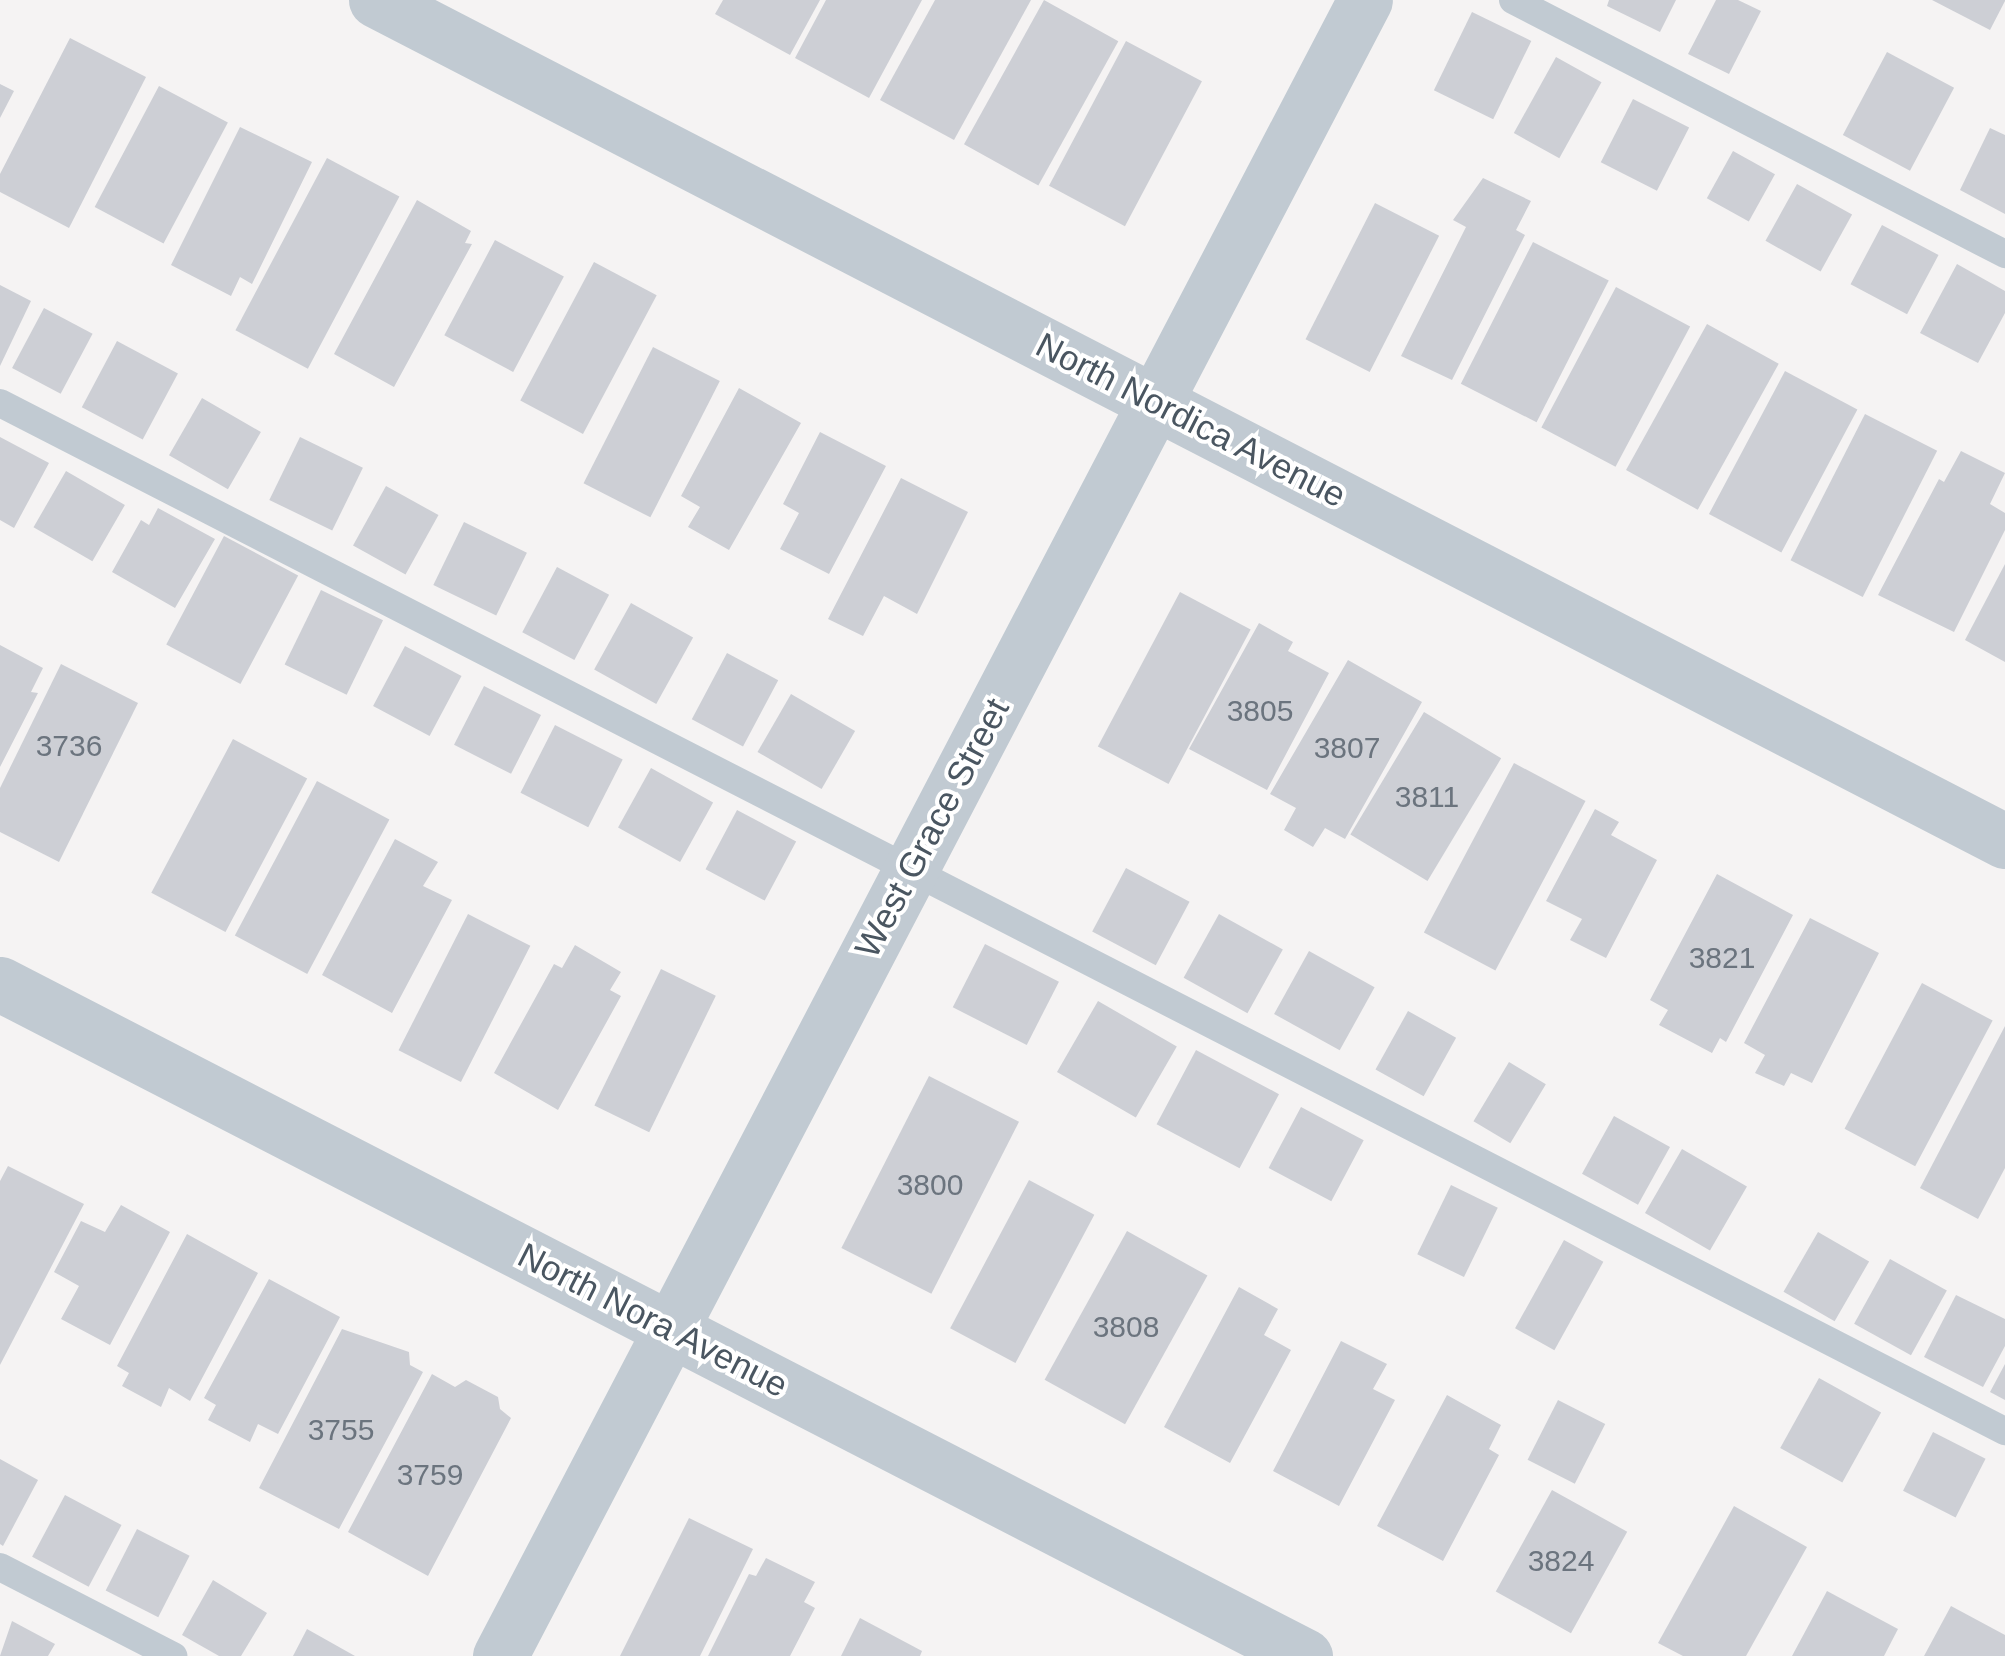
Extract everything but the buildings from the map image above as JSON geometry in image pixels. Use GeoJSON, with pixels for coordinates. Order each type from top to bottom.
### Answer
{"type":"FeatureCollection","features":[{"type":"Feature","properties":{"kind":"street","name":"North Nordica Avenue"},"geometry":{"type":"LineString","coordinates":[[376,0],[2005,841]]}},
{"type":"Feature","properties":{"kind":"street","name":"West Grace Street"},"geometry":{"type":"LineString","coordinates":[[500,1656],[1365,0]]}},
{"type":"Feature","properties":{"kind":"street","name":"North Nora Avenue"},"geometry":{"type":"LineString","coordinates":[[0,984],[1305,1656]]}},
{"type":"Feature","properties":{"kind":"lane"},"geometry":{"type":"LineString","coordinates":[[1514,0],[2005,254]]}},
{"type":"Feature","properties":{"kind":"lane"},"geometry":{"type":"LineString","coordinates":[[0,403],[2005,1431]]}},
{"type":"Feature","properties":{"kind":"lane"},"geometry":{"type":"LineString","coordinates":[[0,1567],[173,1656]]}}]}
